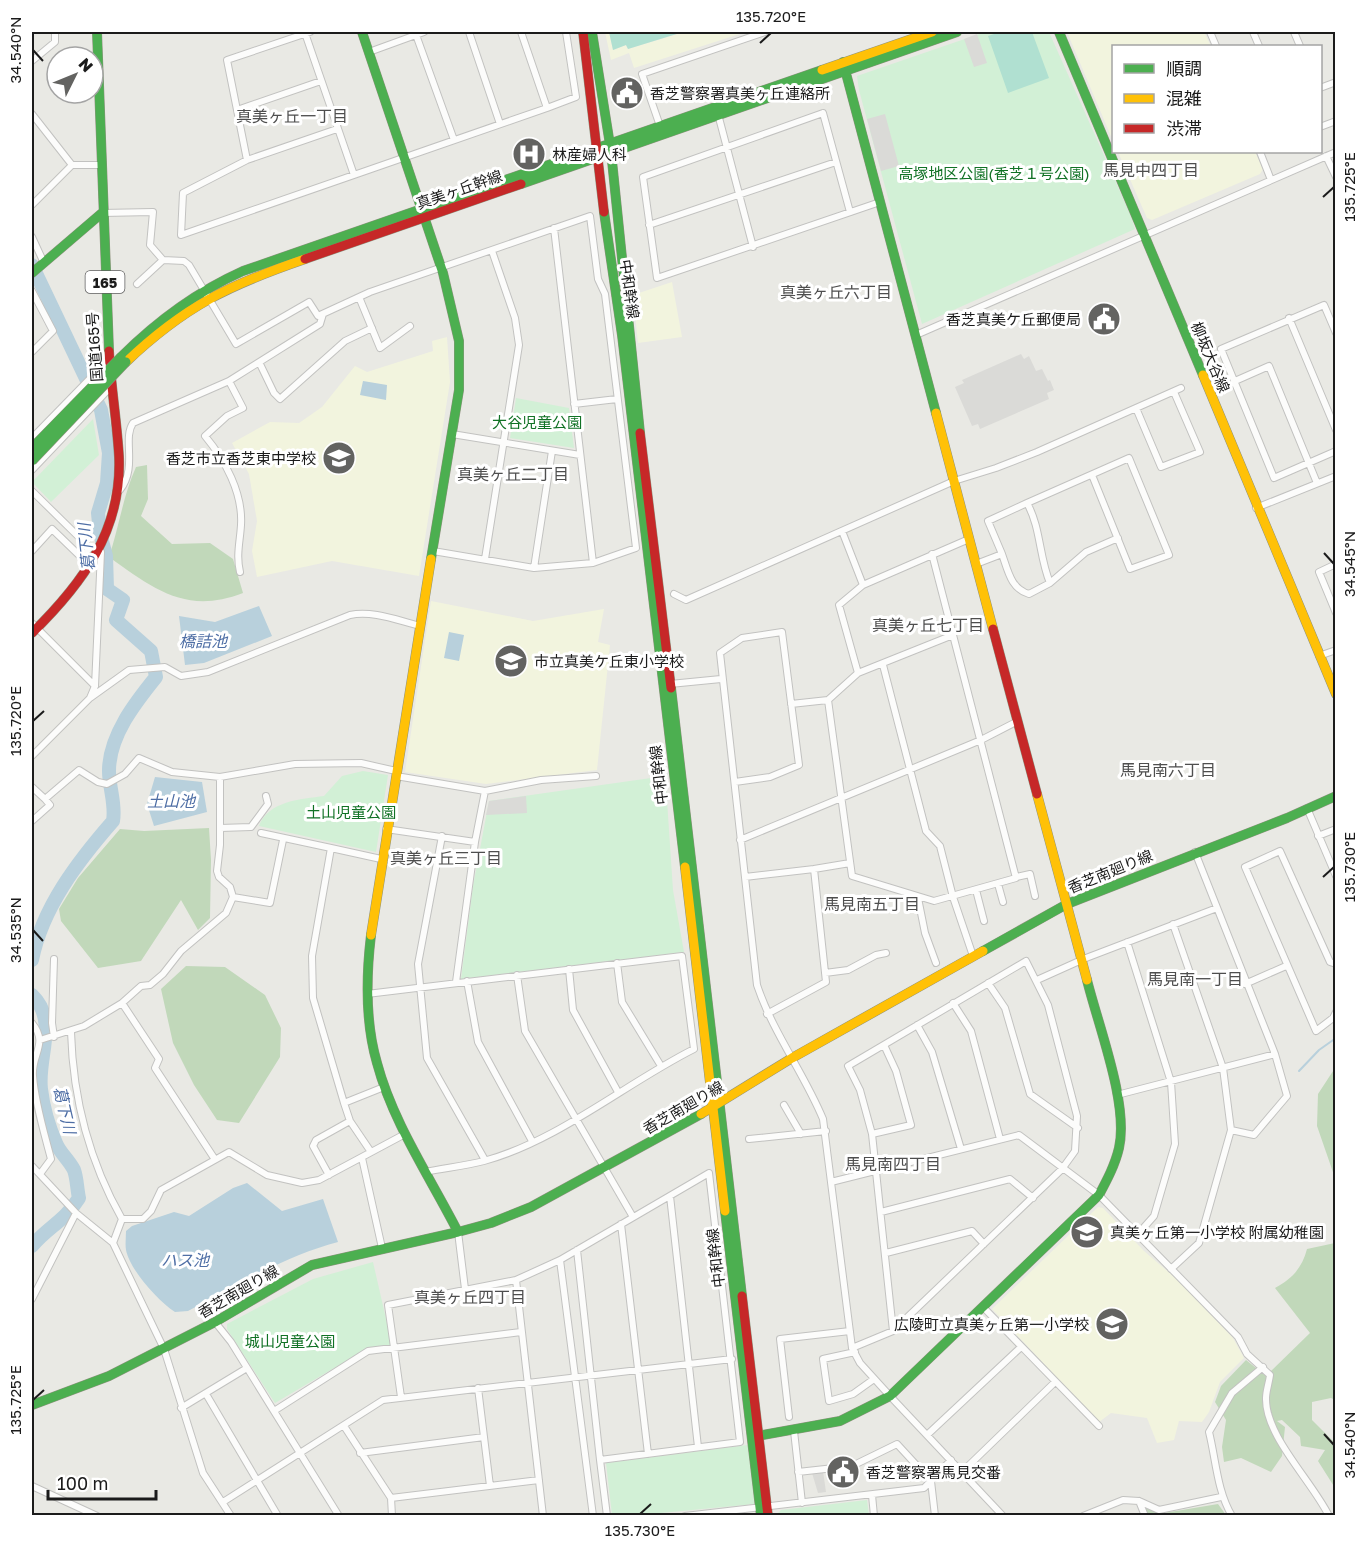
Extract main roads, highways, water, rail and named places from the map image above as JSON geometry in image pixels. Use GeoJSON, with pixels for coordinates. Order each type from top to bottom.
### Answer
{"type":"FeatureCollection","features":[{"type":"Feature","properties":{"kind":"main road","name":"国道165号"},"geometry":{"type":"LineString","coordinates":[[33,628],[72,590],[102,545],[118,493],[119,464],[109,390],[97,32]]}},
{"type":"Feature","properties":{"kind":"main road"},"geometry":{"type":"LineString","coordinates":[[362,32],[458,318],[461,360],[452,434],[381,859],[371,926],[367,993],[373,1039],[384,1087],[405,1134],[458,1232]]}},
{"type":"Feature","properties":{"kind":"main road","name":"中和幹線"},"geometry":{"type":"LineString","coordinates":[[583,32],[764,1512]]}},
{"type":"Feature","properties":{"kind":"main road","name":"中和幹線"},"geometry":{"type":"LineString","coordinates":[[592,32],[611,147],[628,327],[716,1105]]}},
{"type":"Feature","properties":{"kind":"main road","name":"真美ヶ丘幹線"},"geometry":{"type":"LineString","coordinates":[[123,359],[208,292],[252,268],[422,213],[611,147],[718,114],[932,32]]}},
{"type":"Feature","properties":{"kind":"main road","name":"真美ヶ丘幹線"},"geometry":{"type":"LineString","coordinates":[[611,147],[660,126],[957,32]]}},
{"type":"Feature","properties":{"kind":"main road","name":"柳坂大谷線"},"geometry":{"type":"LineString","coordinates":[[1059,32],[1335,694]]}},
{"type":"Feature","properties":{"kind":"main road"},"geometry":{"type":"LineString","coordinates":[[756,1436],[831,1426],[866,1413],[890,1396],[1100,1195],[1117,1161],[1122,1132],[1117,1095],[844,66]]}},
{"type":"Feature","properties":{"kind":"main road"},"geometry":{"type":"LineString","coordinates":[[38,268],[94,216],[102,213]]}},
{"type":"Feature","properties":{"kind":"main road"},"geometry":{"type":"LineString","coordinates":[[32,448],[123,359]]}},
{"type":"Feature","properties":{"kind":"main road"},"geometry":{"type":"LineString","coordinates":[[32,461],[123,359]]}},
{"type":"Feature","properties":{"kind":"main road","name":"香芝南廻り線"},"geometry":{"type":"LineString","coordinates":[[32,1405],[109,1376],[215,1322],[312,1265],[458,1232],[491,1223],[531,1207],[606,1168],[792,1058],[1067,904],[1335,796]]}},
{"type":"Feature","properties":{"kind":"water"},"geometry":{"type":"Polygon","coordinates":[[[363,381],[387,385],[386,400],[360,395],[363,381]]]}},
{"type":"Feature","properties":{"kind":"water","name":"橋詰池"},"geometry":{"type":"Polygon","coordinates":[[[259,606],[272,636],[204,663],[185,665],[179,616],[215,622],[259,606]]]}},
{"type":"Feature","properties":{"kind":"water"},"geometry":{"type":"Polygon","coordinates":[[[449,632],[464,635],[459,661],[444,658],[449,632]]]}},
{"type":"Feature","properties":{"kind":"water","name":"土山池"},"geometry":{"type":"Polygon","coordinates":[[[155,777],[202,782],[207,812],[154,826],[147,804],[155,777]]]}},
{"type":"Feature","properties":{"kind":"water","name":"ハス池"},"geometry":{"type":"Polygon","coordinates":[[[247,1183],[282,1211],[323,1199],[338,1242],[280,1263],[188,1311],[175,1312],[153,1293],[133,1267],[126,1250],[126,1231],[132,1226],[174,1212],[189,1216],[233,1188],[247,1183]]]}},
{"type":"Feature","properties":{"kind":"waterway","name":"葛下川"},"geometry":{"type":"LineString","coordinates":[[32,265],[101,410],[109,453],[107,483],[98,513],[106,556],[107,589],[123,600],[116,620],[151,651],[156,677],[132,709],[113,745],[109,771],[114,808],[113,821],[63,886],[44,922],[32,960]]}},
{"type":"Feature","properties":{"kind":"waterway","name":"葛下川"},"geometry":{"type":"LineString","coordinates":[[32,995],[40,1005],[46,1028],[41,1077],[45,1109],[58,1147],[74,1170],[79,1198],[68,1213],[32,1246]]}},
{"type":"Feature","properties":{"kind":"waterway"},"geometry":{"type":"LineString","coordinates":[[1299,1071],[1319,1050],[1336,1038]]}},
{"type":"Feature","properties":{"kind":"place","name":"香芝警察署真美ヶ丘連絡所"},"geometry":{"type":"Point","coordinates":[627,93]}},
{"type":"Feature","properties":{"kind":"place","name":"林産婦人科"},"geometry":{"type":"Point","coordinates":[529,154]}},
{"type":"Feature","properties":{"kind":"place","name":"香芝真美ケ丘郵便局"},"geometry":{"type":"Point","coordinates":[1104,319]}},
{"type":"Feature","properties":{"kind":"place","name":"香芝市立香芝東中学校"},"geometry":{"type":"Point","coordinates":[339,458]}},
{"type":"Feature","properties":{"kind":"place","name":"市立真美ケ丘東小学校"},"geometry":{"type":"Point","coordinates":[511,661]}},
{"type":"Feature","properties":{"kind":"place","name":"真美ヶ丘第一小学校 附属幼稚園"},"geometry":{"type":"Point","coordinates":[1087,1232]}},
{"type":"Feature","properties":{"kind":"place","name":"広陵町立真美ヶ丘第一小学校"},"geometry":{"type":"Point","coordinates":[1112,1324]}},
{"type":"Feature","properties":{"kind":"place","name":"香芝警察署馬見交番"},"geometry":{"type":"Point","coordinates":[843,1472]}},
{"type":"Feature","properties":{"kind":"district","name":"真美ヶ丘一丁目"},"geometry":{"type":"Point","coordinates":[292,116]}},
{"type":"Feature","properties":{"kind":"district","name":"馬見中四丁目"},"geometry":{"type":"Point","coordinates":[1151,170]}},
{"type":"Feature","properties":{"kind":"district","name":"真美ヶ丘六丁目"},"geometry":{"type":"Point","coordinates":[836,292]}},
{"type":"Feature","properties":{"kind":"district","name":"真美ヶ丘二丁目"},"geometry":{"type":"Point","coordinates":[513,474]}},
{"type":"Feature","properties":{"kind":"district","name":"真美ヶ丘七丁目"},"geometry":{"type":"Point","coordinates":[928,625]}},
{"type":"Feature","properties":{"kind":"district","name":"馬見南六丁目"},"geometry":{"type":"Point","coordinates":[1168,770]}},
{"type":"Feature","properties":{"kind":"district","name":"真美ヶ丘三丁目"},"geometry":{"type":"Point","coordinates":[446,858]}},
{"type":"Feature","properties":{"kind":"district","name":"馬見南五丁目"},"geometry":{"type":"Point","coordinates":[872,904]}},
{"type":"Feature","properties":{"kind":"district","name":"馬見南一丁目"},"geometry":{"type":"Point","coordinates":[1195,979]}},
{"type":"Feature","properties":{"kind":"district","name":"馬見南四丁目"},"geometry":{"type":"Point","coordinates":[893,1164]}},
{"type":"Feature","properties":{"kind":"district","name":"真美ヶ丘四丁目"},"geometry":{"type":"Point","coordinates":[470,1297]}},
{"type":"Feature","properties":{"kind":"park label","name":"高塚地区公園(香芝１号公園)"},"geometry":{"type":"Point","coordinates":[994,173]}},
{"type":"Feature","properties":{"kind":"park label","name":"大谷児童公園"},"geometry":{"type":"Point","coordinates":[537,422]}},
{"type":"Feature","properties":{"kind":"park label","name":"土山児童公園"},"geometry":{"type":"Point","coordinates":[351,812]}},
{"type":"Feature","properties":{"kind":"park label","name":"城山児童公園"},"geometry":{"type":"Point","coordinates":[290,1341]}}]}
